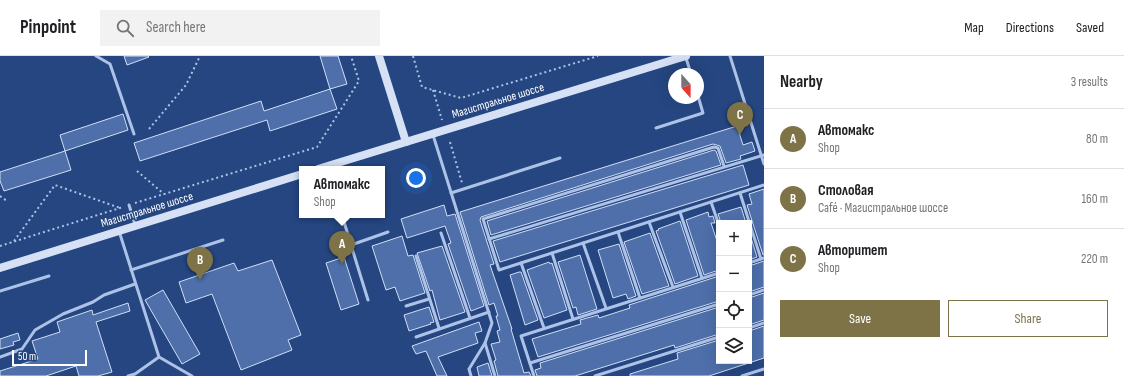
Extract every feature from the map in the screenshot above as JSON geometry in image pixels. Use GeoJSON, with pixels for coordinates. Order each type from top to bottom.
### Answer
{"type":"FeatureCollection","features":[{"type":"Feature","properties":{"kind":"main road"},"geometry":{"type":"LineString","coordinates":[[379,56],[406,142]]}},
{"type":"Feature","properties":{"kind":"main road","name":"Магистральное шоссе"},"geometry":{"type":"LineString","coordinates":[[333,166],[406,142],[686,56]]}},
{"type":"Feature","properties":{"kind":"main road","name":"Магистральное шоссе"},"geometry":{"type":"LineString","coordinates":[[0,268],[299,175]]}},
{"type":"Feature","properties":{"kind":"lane"},"geometry":{"type":"LineString","coordinates":[[96,56],[110,64],[134,134]]}},
{"type":"Feature","properties":{"kind":"lane"},"geometry":{"type":"LineString","coordinates":[[686,56],[689,68]]}},
{"type":"Feature","properties":{"kind":"lane"},"geometry":{"type":"LineString","coordinates":[[730,56],[763,155],[764,164]]}},
{"type":"Feature","properties":{"kind":"lane"},"geometry":{"type":"LineString","coordinates":[[656,128],[703,113],[700,104]]}},
{"type":"Feature","properties":{"kind":"lane"},"geometry":{"type":"LineString","coordinates":[[432,134],[492,323],[485,344],[469,369],[471,376]]}},
{"type":"Feature","properties":{"kind":"lane"},"geometry":{"type":"LineString","coordinates":[[724,166],[718,148],[714,147],[482,220],[499,270],[764,185]]}},
{"type":"Feature","properties":{"kind":"lane"},"geometry":{"type":"LineString","coordinates":[[489,239],[763,155]]}},
{"type":"Feature","properties":{"kind":"lane"},"geometry":{"type":"LineString","coordinates":[[451,193],[560,158]]}},
{"type":"Feature","properties":{"kind":"lane"},"geometry":{"type":"LineString","coordinates":[[740,193],[763,259],[752,262]]}},
{"type":"Feature","properties":{"kind":"lane"},"geometry":{"type":"LineString","coordinates":[[711,202],[717,220]]}},
{"type":"Feature","properties":{"kind":"lane"},"geometry":{"type":"LineString","coordinates":[[129,205],[136,226]]}},
{"type":"Feature","properties":{"kind":"lane"},"geometry":{"type":"LineString","coordinates":[[680,212],[702,278]]}},
{"type":"Feature","properties":{"kind":"lane"},"geometry":{"type":"LineString","coordinates":[[343,218],[368,300]]}},
{"type":"Feature","properties":{"kind":"lane"},"geometry":{"type":"LineString","coordinates":[[649,222],[673,287]]}},
{"type":"Feature","properties":{"kind":"lane"},"geometry":{"type":"LineString","coordinates":[[119,231],[159,357],[192,376]]}},
{"type":"Feature","properties":{"kind":"lane"},"geometry":{"type":"LineString","coordinates":[[351,245],[388,232]]}},
{"type":"Feature","properties":{"kind":"lane"},"geometry":{"type":"LineString","coordinates":[[618,232],[640,298]]}},
{"type":"Feature","properties":{"kind":"lane"},"geometry":{"type":"LineString","coordinates":[[441,233],[470,318]]}},
{"type":"Feature","properties":{"kind":"lane"},"geometry":{"type":"LineString","coordinates":[[131,270],[223,240]]}},
{"type":"Feature","properties":{"kind":"lane"},"geometry":{"type":"LineString","coordinates":[[583,243],[606,308]]}},
{"type":"Feature","properties":{"kind":"lane"},"geometry":{"type":"LineString","coordinates":[[552,253],[573,319]]}},
{"type":"Feature","properties":{"kind":"lane"},"geometry":{"type":"LineString","coordinates":[[416,256],[439,328]]}},
{"type":"Feature","properties":{"kind":"lane"},"geometry":{"type":"LineString","coordinates":[[521,263],[544,328]]}},
{"type":"Feature","properties":{"kind":"lane"},"geometry":{"type":"LineString","coordinates":[[534,376],[521,336],[716,274]]}},
{"type":"Feature","properties":{"kind":"lane"},"geometry":{"type":"LineString","coordinates":[[0,291],[49,276]]}},
{"type":"Feature","properties":{"kind":"lane"},"geometry":{"type":"LineString","coordinates":[[0,357],[22,349],[35,330],[63,314],[93,302],[104,295],[136,284]]}},
{"type":"Feature","properties":{"kind":"lane"},"geometry":{"type":"LineString","coordinates":[[752,294],[764,290]]}},
{"type":"Feature","properties":{"kind":"lane"},"geometry":{"type":"LineString","coordinates":[[406,306],[429,299]]}},
{"type":"Feature","properties":{"kind":"lane"},"geometry":{"type":"LineString","coordinates":[[530,363],[716,305]]}},
{"type":"Feature","properties":{"kind":"lane"},"geometry":{"type":"LineString","coordinates":[[416,337],[489,312]]}},
{"type":"Feature","properties":{"kind":"lane"},"geometry":{"type":"LineString","coordinates":[[752,327],[764,323]]}},
{"type":"Feature","properties":{"kind":"lane"},"geometry":{"type":"LineString","coordinates":[[595,376],[716,338]]}},
{"type":"Feature","properties":{"kind":"lane"},"geometry":{"type":"LineString","coordinates":[[485,344],[495,376]]}},
{"type":"Feature","properties":{"kind":"lane"},"geometry":{"type":"LineString","coordinates":[[128,376],[135,374],[159,357]]}},
{"type":"Feature","properties":{"kind":"lane"},"geometry":{"type":"LineString","coordinates":[[742,376],[764,369]]}},
{"type":"Feature","properties":{"kind":"path"},"geometry":{"type":"LineString","coordinates":[[148,129],[186,85],[200,56]]}},
{"type":"Feature","properties":{"kind":"path"},"geometry":{"type":"LineString","coordinates":[[0,246],[317,147],[359,81],[351,56]]}},
{"type":"Feature","properties":{"kind":"path"},"geometry":{"type":"LineString","coordinates":[[413,56],[422,87],[461,98],[598,56]]}},
{"type":"Feature","properties":{"kind":"path"},"geometry":{"type":"LineString","coordinates":[[433,90],[442,120]]}},
{"type":"Feature","properties":{"kind":"path"},"geometry":{"type":"LineString","coordinates":[[450,142],[464,189]]}},
{"type":"Feature","properties":{"kind":"path"},"geometry":{"type":"LineString","coordinates":[[137,171],[164,194]]}},
{"type":"Feature","properties":{"kind":"path"},"geometry":{"type":"LineString","coordinates":[[13,242],[55,185],[121,208]]}},
{"type":"Feature","properties":{"kind":"path"},"geometry":{"type":"LineString","coordinates":[[0,196],[7,201]]}},
{"type":"Feature","properties":{"kind":"building"},"geometry":{"type":"Polygon","coordinates":[[[124,56],[148,56],[149,57],[127,65],[124,56]]]}},
{"type":"Feature","properties":{"kind":"building"},"geometry":{"type":"Polygon","coordinates":[[[320,56],[338,56],[347,84],[330,89],[320,56]]]}},
{"type":"Feature","properties":{"kind":"building"},"geometry":{"type":"Polygon","coordinates":[[[330,89],[337,109],[270,131],[267,120],[140,161],[134,143],[261,101],[264,111],[330,89]]]}},
{"type":"Feature","properties":{"kind":"building"},"geometry":{"type":"Polygon","coordinates":[[[123,114],[128,130],[65,151],[60,135],[123,114]]]}},
{"type":"Feature","properties":{"kind":"building"},"geometry":{"type":"Polygon","coordinates":[[[737,126],[743,145],[752,142],[755,151],[740,156],[741,159],[726,163],[720,146],[713,144],[481,217],[480,220],[494,264],[490,265],[512,329],[524,373],[529,372],[531,376],[498,376],[494,361],[496,360],[491,344],[500,342],[497,331],[500,330],[496,316],[498,316],[494,303],[489,305],[460,212],[737,126]]]}},
{"type":"Feature","properties":{"kind":"building"},"geometry":{"type":"Polygon","coordinates":[[[714,150],[716,151],[721,165],[491,235],[487,221],[714,150]]]}},
{"type":"Feature","properties":{"kind":"building"},"geometry":{"type":"Polygon","coordinates":[[[65,151],[71,170],[4,191],[0,181],[0,172],[65,151]]]}},
{"type":"Feature","properties":{"kind":"building"},"geometry":{"type":"Polygon","coordinates":[[[743,165],[749,185],[500,262],[493,241],[743,165]]]}},
{"type":"Feature","properties":{"kind":"building"},"geometry":{"type":"Polygon","coordinates":[[[764,189],[764,255],[747,205],[752,204],[749,194],[764,189]]]}},
{"type":"Feature","properties":{"kind":"building"},"geometry":{"type":"Polygon","coordinates":[[[444,205],[447,216],[455,214],[484,306],[471,311],[448,244],[451,243],[445,226],[407,238],[401,219],[444,205]]]}},
{"type":"Feature","properties":{"kind":"building"},"geometry":{"type":"Polygon","coordinates":[[[741,207],[745,220],[720,220],[718,214],[741,207]]]}},
{"type":"Feature","properties":{"kind":"building"},"geometry":{"type":"Polygon","coordinates":[[[708,212],[709,217],[713,216],[715,223],[711,223],[716,238],[716,271],[704,275],[686,220],[708,212]]]}},
{"type":"Feature","properties":{"kind":"building"},"geometry":{"type":"Polygon","coordinates":[[[680,221],[698,276],[675,284],[656,231],[680,221]]]}},
{"type":"Feature","properties":{"kind":"building"},"geometry":{"type":"Polygon","coordinates":[[[650,233],[669,286],[642,294],[624,242],[650,233]]]}},
{"type":"Feature","properties":{"kind":"building"},"geometry":{"type":"Polygon","coordinates":[[[402,236],[408,256],[413,255],[425,293],[400,301],[395,287],[386,290],[372,246],[402,236]]]}},
{"type":"Feature","properties":{"kind":"building"},"geometry":{"type":"Polygon","coordinates":[[[752,241],[757,257],[752,259],[752,241]]]}},
{"type":"Feature","properties":{"kind":"building"},"geometry":{"type":"Polygon","coordinates":[[[619,244],[636,296],[628,299],[626,294],[613,298],[598,250],[619,244]]]}},
{"type":"Feature","properties":{"kind":"building"},"geometry":{"type":"Polygon","coordinates":[[[442,246],[465,312],[440,320],[432,290],[430,291],[417,253],[442,246]]]}},
{"type":"Feature","properties":{"kind":"building"},"geometry":{"type":"Polygon","coordinates":[[[580,255],[597,309],[578,315],[576,307],[573,308],[558,262],[580,255]]]}},
{"type":"Feature","properties":{"kind":"building"},"geometry":{"type":"Polygon","coordinates":[[[344,257],[359,304],[341,310],[326,263],[344,257]]]}},
{"type":"Feature","properties":{"kind":"building"},"geometry":{"type":"Polygon","coordinates":[[[272,260],[301,335],[288,340],[292,350],[241,370],[212,294],[186,303],[179,282],[234,263],[238,271],[272,260]]]}},
{"type":"Feature","properties":{"kind":"building"},"geometry":{"type":"Polygon","coordinates":[[[764,261],[764,287],[752,291],[752,265],[764,261]]]}},
{"type":"Feature","properties":{"kind":"building"},"geometry":{"type":"Polygon","coordinates":[[[549,262],[550,264],[552,263],[567,310],[544,318],[527,270],[549,262]]]}},
{"type":"Feature","properties":{"kind":"building"},"geometry":{"type":"Polygon","coordinates":[[[521,272],[538,320],[525,325],[510,275],[521,272]]]}},
{"type":"Feature","properties":{"kind":"building"},"geometry":{"type":"Polygon","coordinates":[[[716,277],[716,302],[538,357],[532,339],[581,324],[580,320],[598,315],[599,318],[630,308],[629,305],[716,277]]]}},
{"type":"Feature","properties":{"kind":"building"},"geometry":{"type":"Polygon","coordinates":[[[163,290],[200,354],[182,364],[145,300],[163,290]]]}},
{"type":"Feature","properties":{"kind":"building"},"geometry":{"type":"Polygon","coordinates":[[[764,293],[764,320],[752,324],[752,297],[764,293]]]}},
{"type":"Feature","properties":{"kind":"building"},"geometry":{"type":"Polygon","coordinates":[[[128,303],[130,311],[96,322],[112,372],[98,376],[79,376],[76,366],[46,376],[0,376],[0,371],[38,359],[32,341],[60,332],[57,322],[92,310],[93,315],[128,303]]]}},
{"type":"Feature","properties":{"kind":"building"},"geometry":{"type":"Polygon","coordinates":[[[429,307],[434,322],[409,331],[404,315],[429,307]]]}},
{"type":"Feature","properties":{"kind":"building"},"geometry":{"type":"Polygon","coordinates":[[[716,308],[716,335],[675,348],[674,345],[575,376],[537,376],[535,370],[541,368],[540,363],[716,308]]]}},
{"type":"Feature","properties":{"kind":"building"},"geometry":{"type":"Polygon","coordinates":[[[479,322],[482,331],[475,333],[478,343],[438,357],[447,376],[437,376],[426,351],[416,354],[412,346],[479,322]]]}},
{"type":"Feature","properties":{"kind":"building"},"geometry":{"type":"Polygon","coordinates":[[[764,326],[764,358],[752,362],[752,330],[764,326]]]}},
{"type":"Feature","properties":{"kind":"building"},"geometry":{"type":"Polygon","coordinates":[[[18,333],[20,340],[13,342],[14,345],[0,349],[0,339],[18,333]]]}},
{"type":"Feature","properties":{"kind":"building"},"geometry":{"type":"Polygon","coordinates":[[[716,341],[716,364],[746,364],[709,376],[630,376],[630,374],[678,359],[677,353],[716,341]]]}},
{"type":"Feature","properties":{"kind":"building"},"geometry":{"type":"Polygon","coordinates":[[[488,363],[492,376],[479,376],[477,367],[488,363]]]}},
{"type":"Feature","properties":{"kind":"place","name":"Авторитет"},"geometry":{"type":"Point","coordinates":[740,135]}},
{"type":"Feature","properties":{"kind":"place","name":"Автомакс"},"geometry":{"type":"Point","coordinates":[342,264]}},
{"type":"Feature","properties":{"kind":"place","name":"Столовая"},"geometry":{"type":"Point","coordinates":[200,280]}}]}
